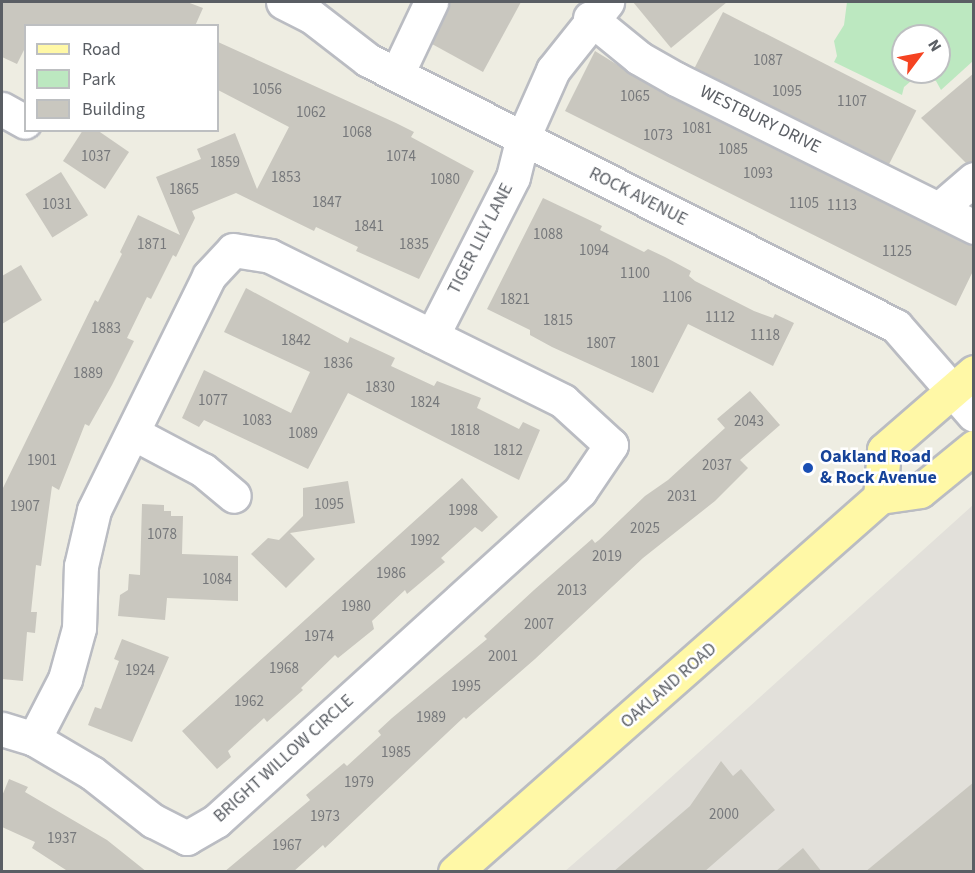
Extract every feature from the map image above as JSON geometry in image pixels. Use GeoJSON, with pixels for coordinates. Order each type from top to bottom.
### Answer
{"type":"FeatureCollection","features":[{"type":"Feature","properties":{"kind":"main road"},"geometry":{"type":"LineString","coordinates":[[963,381],[884,450],[880,497],[920,491],[974,447]]}},
{"type":"Feature","properties":{"kind":"main road","name":"OAKLAND ROAD"},"geometry":{"type":"LineString","coordinates":[[455,872],[880,497]]}},
{"type":"Feature","properties":{"kind":"street","name":"ROCK AVENUE"},"geometry":{"type":"LineString","coordinates":[[283,2],[311,16],[368,60],[522,140],[896,326],[963,381],[974,415]]}},
{"type":"Feature","properties":{"kind":"street"},"geometry":{"type":"LineString","coordinates":[[397,74],[431,2]]}},
{"type":"Feature","properties":{"kind":"street","name":"TIGER LILY LANE"},"geometry":{"type":"LineString","coordinates":[[432,336],[513,177],[522,140],[553,70],[598,10]]}},
{"type":"Feature","properties":{"kind":"street","name":"WESTBURY DRIVE"},"geometry":{"type":"LineString","coordinates":[[598,10],[639,58],[676,79],[974,227]]}},
{"type":"Feature","properties":{"kind":"street"},"geometry":{"type":"LineString","coordinates":[[2,109],[24,121]]}},
{"type":"Feature","properties":{"kind":"street"},"geometry":{"type":"LineString","coordinates":[[939,209],[974,179]]}},
{"type":"Feature","properties":{"kind":"street","name":"BRIGHT WILLOW CIRCLE"},"geometry":{"type":"LineString","coordinates":[[232,250],[270,256],[563,401],[611,445],[580,491],[216,821],[187,838],[153,821],[92,773],[34,739],[65,679],[79,628],[81,566],[94,510],[133,433],[209,276],[232,250]]}},
{"type":"Feature","properties":{"kind":"street"},"geometry":{"type":"LineString","coordinates":[[133,433],[203,470],[234,496]]}},
{"type":"Feature","properties":{"kind":"street"},"geometry":{"type":"LineString","coordinates":[[2,729],[34,739]]}},
{"type":"Feature","properties":{"kind":"shaded area"},"geometry":{"type":"Polygon","coordinates":[[[973,505],[973,871],[564,872],[626,818],[973,505]]]}},
{"type":"Feature","properties":{"kind":"green space"},"geometry":{"type":"Polygon","coordinates":[[[847,2],[973,2],[973,61],[951,81],[951,24],[891,24],[891,84],[908,84],[902,95],[834,62],[837,56],[834,41],[844,25],[847,2]]]}},
{"type":"Feature","properties":{"kind":"green space"},"geometry":{"type":"Polygon","coordinates":[[[938,84],[948,84],[941,90],[938,84]]]}},
{"type":"Feature","properties":{"kind":"building"},"geometry":{"type":"Polygon","coordinates":[[[2,2],[187,2],[203,8],[196,24],[24,24],[24,50],[17,64],[2,57],[2,2]]]}},
{"type":"Feature","properties":{"kind":"building"},"geometry":{"type":"Polygon","coordinates":[[[450,2],[521,2],[483,72],[432,44],[450,2]]]}},
{"type":"Feature","properties":{"kind":"building"},"geometry":{"type":"Polygon","coordinates":[[[633,2],[727,2],[671,48],[633,2]]]}},
{"type":"Feature","properties":{"kind":"building"},"geometry":{"type":"Polygon","coordinates":[[[723,12],[916,111],[888,167],[694,68],[723,12]]]}},
{"type":"Feature","properties":{"kind":"building"},"geometry":{"type":"Polygon","coordinates":[[[219,42],[414,132],[411,137],[474,171],[419,279],[356,251],[358,247],[316,227],[314,231],[236,193],[192,211],[195,218],[176,257],[173,255],[151,299],[147,297],[127,338],[134,341],[89,426],[85,424],[59,490],[52,486],[41,566],[36,565],[31,612],[37,612],[35,633],[27,632],[23,681],[2,679],[2,490],[95,300],[98,302],[122,254],[120,252],[138,215],[180,235],[156,177],[201,159],[197,149],[235,133],[257,189],[289,127],[219,91],[219,42]]]}},
{"type":"Feature","properties":{"kind":"building"},"geometry":{"type":"Polygon","coordinates":[[[595,51],[668,96],[974,245],[974,269],[956,306],[565,111],[595,51]]]}},
{"type":"Feature","properties":{"kind":"building"},"geometry":{"type":"Polygon","coordinates":[[[974,73],[974,161],[966,163],[921,118],[974,73]]]}},
{"type":"Feature","properties":{"kind":"building"},"geometry":{"type":"Polygon","coordinates":[[[82,132],[100,132],[129,152],[105,189],[63,161],[82,132]]]}},
{"type":"Feature","properties":{"kind":"building"},"geometry":{"type":"Polygon","coordinates":[[[61,172],[88,215],[52,238],[25,194],[61,172]]]}},
{"type":"Feature","properties":{"kind":"building"},"geometry":{"type":"Polygon","coordinates":[[[543,198],[602,226],[600,230],[644,252],[648,249],[665,257],[691,271],[689,276],[695,281],[754,311],[773,318],[775,314],[794,323],[773,366],[688,324],[653,393],[552,347],[530,335],[530,330],[487,309],[543,198]]]}},
{"type":"Feature","properties":{"kind":"building"},"geometry":{"type":"Polygon","coordinates":[[[21,265],[42,300],[2,324],[2,276],[21,265]]]}},
{"type":"Feature","properties":{"kind":"building"},"geometry":{"type":"Polygon","coordinates":[[[246,288],[348,343],[350,337],[395,358],[391,366],[434,386],[437,381],[481,398],[477,408],[519,429],[523,422],[540,430],[519,480],[348,393],[308,469],[204,420],[199,427],[182,418],[204,370],[291,413],[310,372],[224,332],[246,288]]]}},
{"type":"Feature","properties":{"kind":"building"},"geometry":{"type":"Polygon","coordinates":[[[750,391],[780,425],[740,460],[748,468],[715,501],[643,558],[535,659],[466,719],[464,717],[325,848],[323,845],[293,872],[224,872],[310,800],[306,795],[344,763],[347,766],[381,735],[378,731],[392,718],[487,639],[484,636],[534,590],[592,539],[595,543],[599,540],[645,496],[668,480],[725,428],[717,419],[750,391]]]}},
{"type":"Feature","properties":{"kind":"building"},"geometry":{"type":"Polygon","coordinates":[[[462,478],[498,517],[482,532],[475,527],[441,558],[445,562],[407,594],[405,590],[372,621],[374,629],[338,658],[335,655],[301,688],[303,690],[267,722],[264,718],[228,751],[231,757],[217,769],[182,731],[462,478]]]}},
{"type":"Feature","properties":{"kind":"building"},"geometry":{"type":"Polygon","coordinates":[[[348,481],[355,523],[290,533],[315,559],[286,588],[251,554],[268,538],[279,540],[303,516],[303,488],[348,481]]]}},
{"type":"Feature","properties":{"kind":"building"},"geometry":{"type":"Polygon","coordinates":[[[142,504],[164,505],[164,511],[171,511],[171,516],[183,516],[182,554],[238,556],[238,601],[167,598],[165,620],[118,616],[120,595],[128,590],[129,574],[140,575],[142,504]]]}},
{"type":"Feature","properties":{"kind":"building"},"geometry":{"type":"Polygon","coordinates":[[[122,639],[169,657],[132,742],[88,725],[95,707],[101,709],[119,661],[114,659],[122,639]]]}},
{"type":"Feature","properties":{"kind":"building"},"geometry":{"type":"Polygon","coordinates":[[[721,761],[733,776],[741,769],[775,810],[704,872],[613,872],[690,806],[721,761]]]}},
{"type":"Feature","properties":{"kind":"building"},"geometry":{"type":"Polygon","coordinates":[[[9,779],[28,787],[25,792],[107,840],[147,872],[69,872],[32,848],[35,842],[2,827],[2,796],[9,779]]]}},
{"type":"Feature","properties":{"kind":"building"},"geometry":{"type":"Polygon","coordinates":[[[974,782],[974,872],[865,872],[974,782]]]}},
{"type":"Feature","properties":{"kind":"building"},"geometry":{"type":"Polygon","coordinates":[[[803,848],[822,872],[775,872],[803,848]]]}},
{"type":"Feature","properties":{"kind":"place","name":"Oakland Road & Rock Avenue"},"geometry":{"type":"Point","coordinates":[808,468]}}]}
